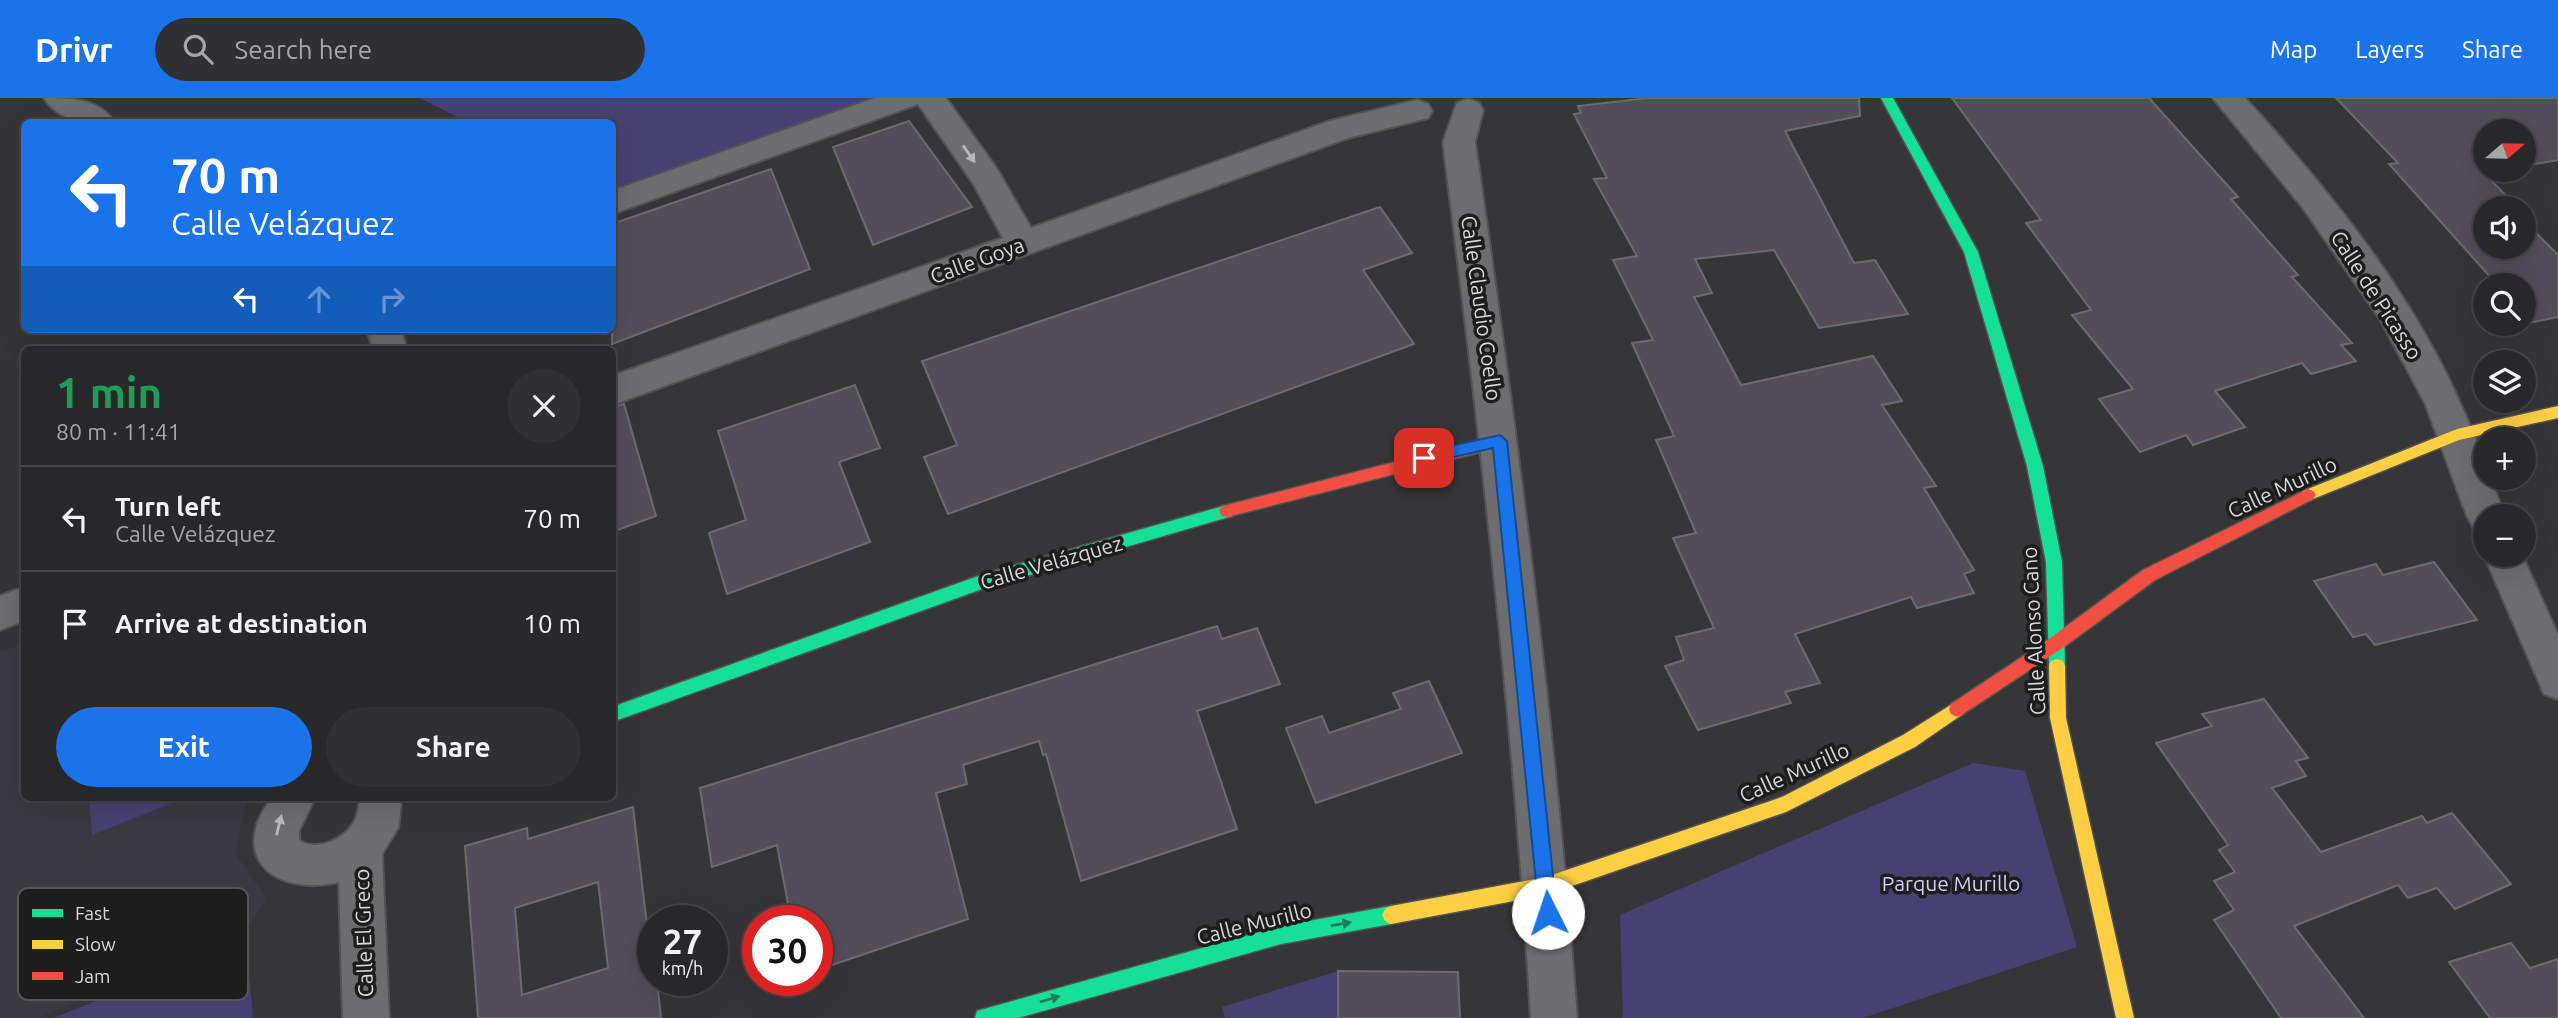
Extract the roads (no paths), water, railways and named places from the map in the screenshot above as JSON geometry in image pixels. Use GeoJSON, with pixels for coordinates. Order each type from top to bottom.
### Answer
{"type":"FeatureCollection","features":[{"type":"Feature","properties":{"kind":"street"},"geometry":{"type":"LineString","coordinates":[[59,98],[93,119]]}},
{"type":"Feature","properties":{"kind":"street"},"geometry":{"type":"LineString","coordinates":[[616,202],[907,98]]}},
{"type":"Feature","properties":{"kind":"street"},"geometry":{"type":"LineString","coordinates":[[930,98],[986,177],[1023,244]]}},
{"type":"Feature","properties":{"kind":"street","name":"Calle Goya"},"geometry":{"type":"LineString","coordinates":[[1341,129],[1383,98]]}},
{"type":"Feature","properties":{"kind":"street","name":"Calle Alonso Cano"},"geometry":{"type":"LineString","coordinates":[[1887,98],[1971,252],[2035,466],[2054,562],[2058,718],[2125,1018]]}},
{"type":"Feature","properties":{"kind":"street","name":"Calle de Picasso"},"geometry":{"type":"LineString","coordinates":[[2228,98],[2287,162],[2379,290],[2435,386],[2457,435],[2482,504]]}},
{"type":"Feature","properties":{"kind":"street","name":"Calle Goya"},"geometry":{"type":"LineString","coordinates":[[616,390],[1341,129],[1416,108]]}},
{"type":"Feature","properties":{"kind":"street","name":"Calle Claudio Coello"},"geometry":{"type":"LineString","coordinates":[[1416,108],[1468,117],[1546,886],[1554,1018]]}},
{"type":"Feature","properties":{"kind":"street","name":"Calle Murillo"},"geometry":{"type":"LineString","coordinates":[[985,1018],[1281,935],[1546,886],[1786,804],[1909,741],[2055,644],[2149,575],[2306,496],[2457,435],[2558,412]]}},
{"type":"Feature","properties":{"kind":"street","name":"Calle Velázquez"},"geometry":{"type":"LineString","coordinates":[[616,714],[984,581],[1249,504],[1500,441]]}},
{"type":"Feature","properties":{"kind":"street"},"geometry":{"type":"LineString","coordinates":[[2508,567],[2558,681]]}},
{"type":"Feature","properties":{"kind":"street"},"geometry":{"type":"LineString","coordinates":[[0,613],[21,605]]}},
{"type":"Feature","properties":{"kind":"street"},"geometry":{"type":"LineString","coordinates":[[291,801],[282,813],[276,829],[276,844],[282,856],[293,865],[309,869],[326,866],[360,848],[377,824],[382,801]]}},
{"type":"Feature","properties":{"kind":"street","name":"Calle El Greco"},"geometry":{"type":"LineString","coordinates":[[360,848],[366,1018]]}},
{"type":"Feature","properties":{"kind":"park label","name":"Parque Murillo"},"geometry":{"type":"Point","coordinates":[1951,883]}}]}
